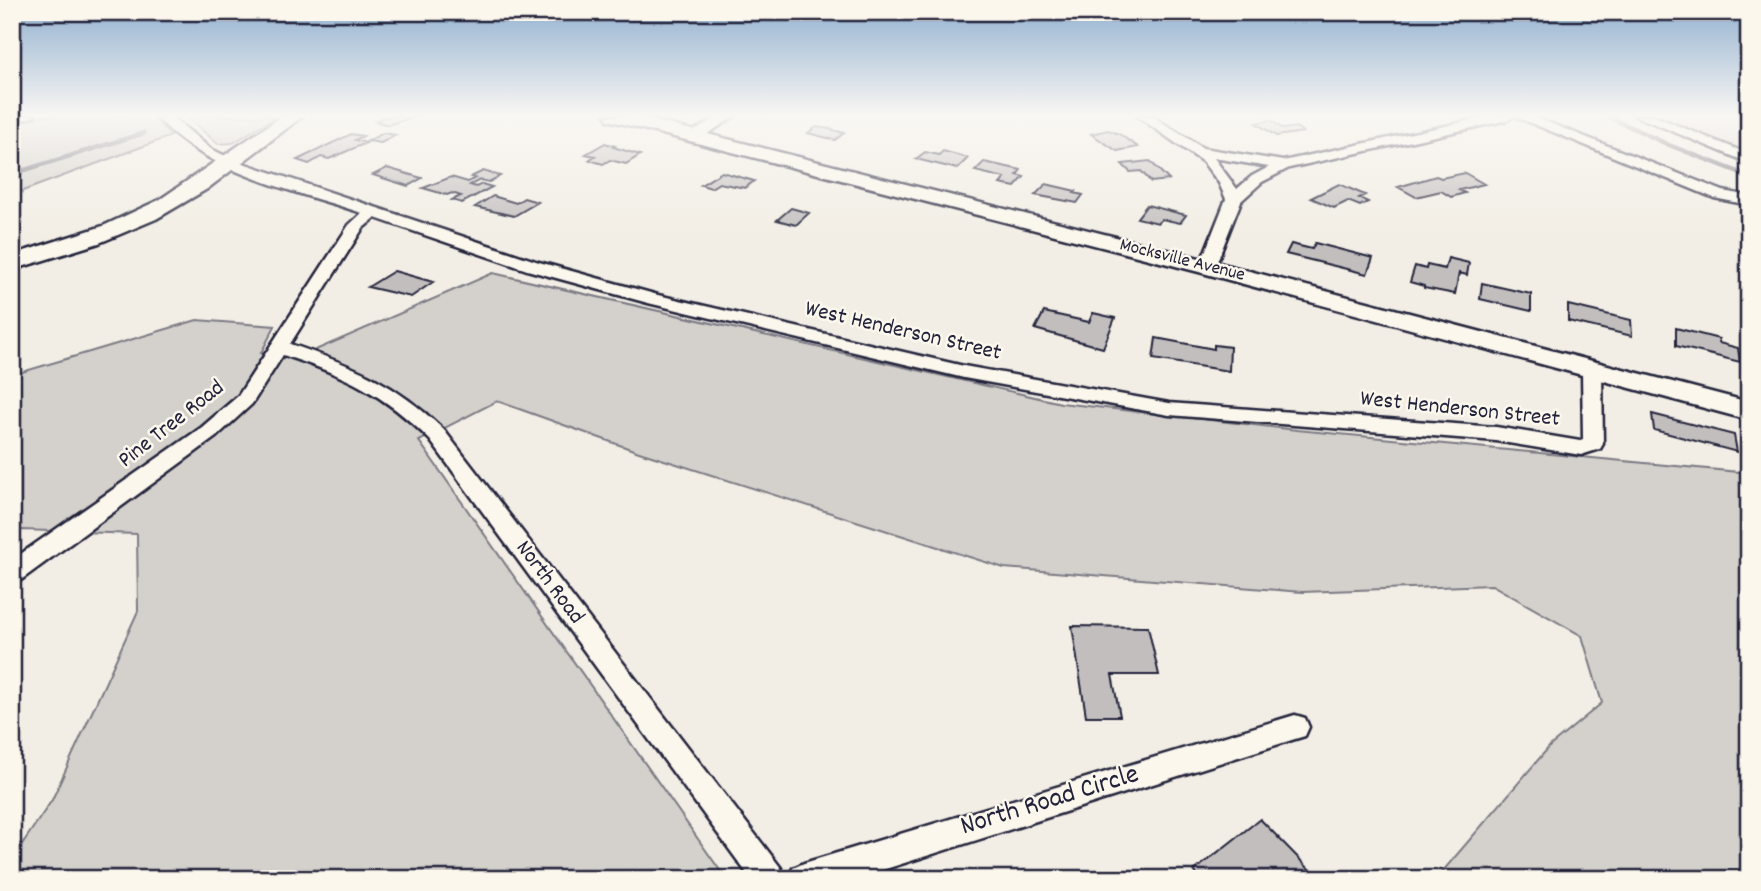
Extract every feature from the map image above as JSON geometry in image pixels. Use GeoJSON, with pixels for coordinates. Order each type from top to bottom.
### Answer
{"type":"FeatureCollection","features":[{"type":"Feature","properties":{"kind":"street","name":"West Henderson Street"},"geometry":{"type":"LineString","coordinates":[[218,158],[533,266],[654,299],[964,372],[1169,409],[1496,434],[1581,448],[1593,444],[1592,370]]}},
{"type":"Feature","properties":{"kind":"street"},"geometry":{"type":"LineString","coordinates":[[12,263],[73,245],[139,219],[195,188],[237,158]]}},
{"type":"Feature","properties":{"kind":"street","name":"Mocksville Avenue"},"geometry":{"type":"LineString","coordinates":[[774,158],[1206,267],[1749,411]]}},
{"type":"Feature","properties":{"kind":"street"},"geometry":{"type":"LineString","coordinates":[[1208,158],[1220,170],[1234,199]]}},
{"type":"Feature","properties":{"kind":"street"},"geometry":{"type":"LineString","coordinates":[[1237,158],[1284,165]]}},
{"type":"Feature","properties":{"kind":"street"},"geometry":{"type":"LineString","coordinates":[[1206,267],[1234,199],[1257,179],[1284,165],[1318,158]]}},
{"type":"Feature","properties":{"kind":"street"},"geometry":{"type":"LineString","coordinates":[[1625,158],[1719,195],[1749,201]]}},
{"type":"Feature","properties":{"kind":"street","name":"Pine Tree Road"},"geometry":{"type":"LineString","coordinates":[[12,573],[226,419],[245,400],[357,225],[372,212]]}},
{"type":"Feature","properties":{"kind":"street","name":"North Road"},"geometry":{"type":"LineString","coordinates":[[279,347],[370,380],[393,394],[437,435],[770,879]]}},
{"type":"Feature","properties":{"kind":"street","name":"North Road Circle"},"geometry":{"type":"LineString","coordinates":[[804,879],[1295,727]]}},
{"type":"Feature","properties":{"kind":"shaded area"},"geometry":{"type":"Polygon","coordinates":[[[12,158],[113,158],[12,195],[12,158]]]}},
{"type":"Feature","properties":{"kind":"shaded area"},"geometry":{"type":"Polygon","coordinates":[[[493,273],[1061,403],[1297,430],[1749,473],[1749,879],[1436,879],[1550,746],[1602,703],[1582,636],[1492,585],[1302,592],[1004,568],[639,452],[497,401],[419,441],[726,879],[12,879],[12,859],[52,800],[138,611],[137,534],[22,530],[12,534],[12,375],[197,320],[275,326],[261,353],[295,359],[493,273]]]}},
{"type":"Feature","properties":{"kind":"building"},"geometry":{"type":"Polygon","coordinates":[[[302,158],[320,158],[309,164],[297,160],[302,158]]]}},
{"type":"Feature","properties":{"kind":"building"},"geometry":{"type":"Polygon","coordinates":[[[593,158],[636,158],[626,164],[610,160],[603,164],[589,160],[593,158]]]}},
{"type":"Feature","properties":{"kind":"building"},"geometry":{"type":"Polygon","coordinates":[[[918,158],[968,158],[957,169],[916,159],[918,158]]]}},
{"type":"Feature","properties":{"kind":"building"},"geometry":{"type":"Polygon","coordinates":[[[1150,161],[1169,180],[1151,182],[1141,171],[1130,172],[1122,164],[1150,161]]]}},
{"type":"Feature","properties":{"kind":"building"},"geometry":{"type":"Polygon","coordinates":[[[984,162],[1021,170],[1017,175],[1024,177],[1015,187],[1000,184],[1005,178],[975,171],[984,162]]]}},
{"type":"Feature","properties":{"kind":"building"},"geometry":{"type":"Polygon","coordinates":[[[387,168],[422,178],[408,186],[373,175],[387,168]]]}},
{"type":"Feature","properties":{"kind":"building"},"geometry":{"type":"Polygon","coordinates":[[[483,171],[500,176],[489,182],[480,180],[470,185],[492,187],[462,203],[452,200],[461,196],[423,188],[451,177],[468,182],[475,178],[471,177],[483,171]]]}},
{"type":"Feature","properties":{"kind":"building"},"geometry":{"type":"Polygon","coordinates":[[[722,172],[754,181],[745,188],[719,183],[711,188],[701,185],[722,172]]]}},
{"type":"Feature","properties":{"kind":"building"},"geometry":{"type":"Polygon","coordinates":[[[1465,173],[1484,184],[1459,190],[1465,193],[1451,197],[1441,191],[1416,197],[1398,187],[1436,176],[1441,178],[1465,173]]]}},
{"type":"Feature","properties":{"kind":"building"},"geometry":{"type":"Polygon","coordinates":[[[1046,184],[1083,195],[1077,203],[1035,195],[1046,184]]]}},
{"type":"Feature","properties":{"kind":"building"},"geometry":{"type":"Polygon","coordinates":[[[1339,184],[1365,195],[1359,198],[1368,202],[1360,206],[1348,201],[1334,208],[1311,198],[1339,184]]]}},
{"type":"Feature","properties":{"kind":"building"},"geometry":{"type":"Polygon","coordinates":[[[493,196],[516,203],[524,198],[538,202],[514,216],[475,207],[493,196]]]}},
{"type":"Feature","properties":{"kind":"building"},"geometry":{"type":"Polygon","coordinates":[[[1147,205],[1186,215],[1180,223],[1162,219],[1158,223],[1137,218],[1147,205]]]}},
{"type":"Feature","properties":{"kind":"building"},"geometry":{"type":"Polygon","coordinates":[[[791,208],[809,213],[796,225],[777,220],[791,208]]]}},
{"type":"Feature","properties":{"kind":"building"},"geometry":{"type":"Polygon","coordinates":[[[1315,243],[1373,258],[1367,274],[1286,254],[1291,244],[1312,249],[1315,243]]]}},
{"type":"Feature","properties":{"kind":"building"},"geometry":{"type":"Polygon","coordinates":[[[1448,258],[1469,263],[1467,275],[1459,273],[1455,294],[1424,288],[1410,282],[1415,266],[1426,269],[1427,265],[1445,269],[1448,258]]]}},
{"type":"Feature","properties":{"kind":"building"},"geometry":{"type":"Polygon","coordinates":[[[394,271],[433,282],[411,297],[368,287],[394,271]]]}},
{"type":"Feature","properties":{"kind":"building"},"geometry":{"type":"Polygon","coordinates":[[[1482,283],[1531,294],[1531,311],[1480,299],[1482,283]]]}},
{"type":"Feature","properties":{"kind":"building"},"geometry":{"type":"Polygon","coordinates":[[[1568,305],[1631,320],[1632,336],[1568,321],[1568,305]]]}},
{"type":"Feature","properties":{"kind":"building"},"geometry":{"type":"Polygon","coordinates":[[[1044,312],[1089,322],[1093,313],[1115,318],[1103,348],[1035,329],[1044,312]]]}},
{"type":"Feature","properties":{"kind":"building"},"geometry":{"type":"Polygon","coordinates":[[[1676,328],[1719,339],[1719,343],[1738,348],[1740,362],[1676,346],[1676,328]]]}},
{"type":"Feature","properties":{"kind":"building"},"geometry":{"type":"Polygon","coordinates":[[[1156,338],[1214,349],[1214,345],[1230,347],[1229,371],[1153,359],[1156,338]]]}},
{"type":"Feature","properties":{"kind":"building"},"geometry":{"type":"Polygon","coordinates":[[[1652,414],[1734,435],[1737,452],[1654,430],[1652,414]]]}},
{"type":"Feature","properties":{"kind":"building"},"geometry":{"type":"Polygon","coordinates":[[[1072,626],[1148,627],[1159,675],[1112,675],[1120,716],[1086,716],[1072,626]]]}},
{"type":"Feature","properties":{"kind":"building"},"geometry":{"type":"Polygon","coordinates":[[[1260,819],[1319,879],[1201,879],[1194,871],[1260,819]]]}},
{"type":"Feature","properties":{"kind":"waterway"},"geometry":{"type":"LineString","coordinates":[[12,174],[65,158]]}},
{"type":"Feature","properties":{"kind":"waterway"},"geometry":{"type":"LineString","coordinates":[[1701,158],[1749,176]]}}]}
